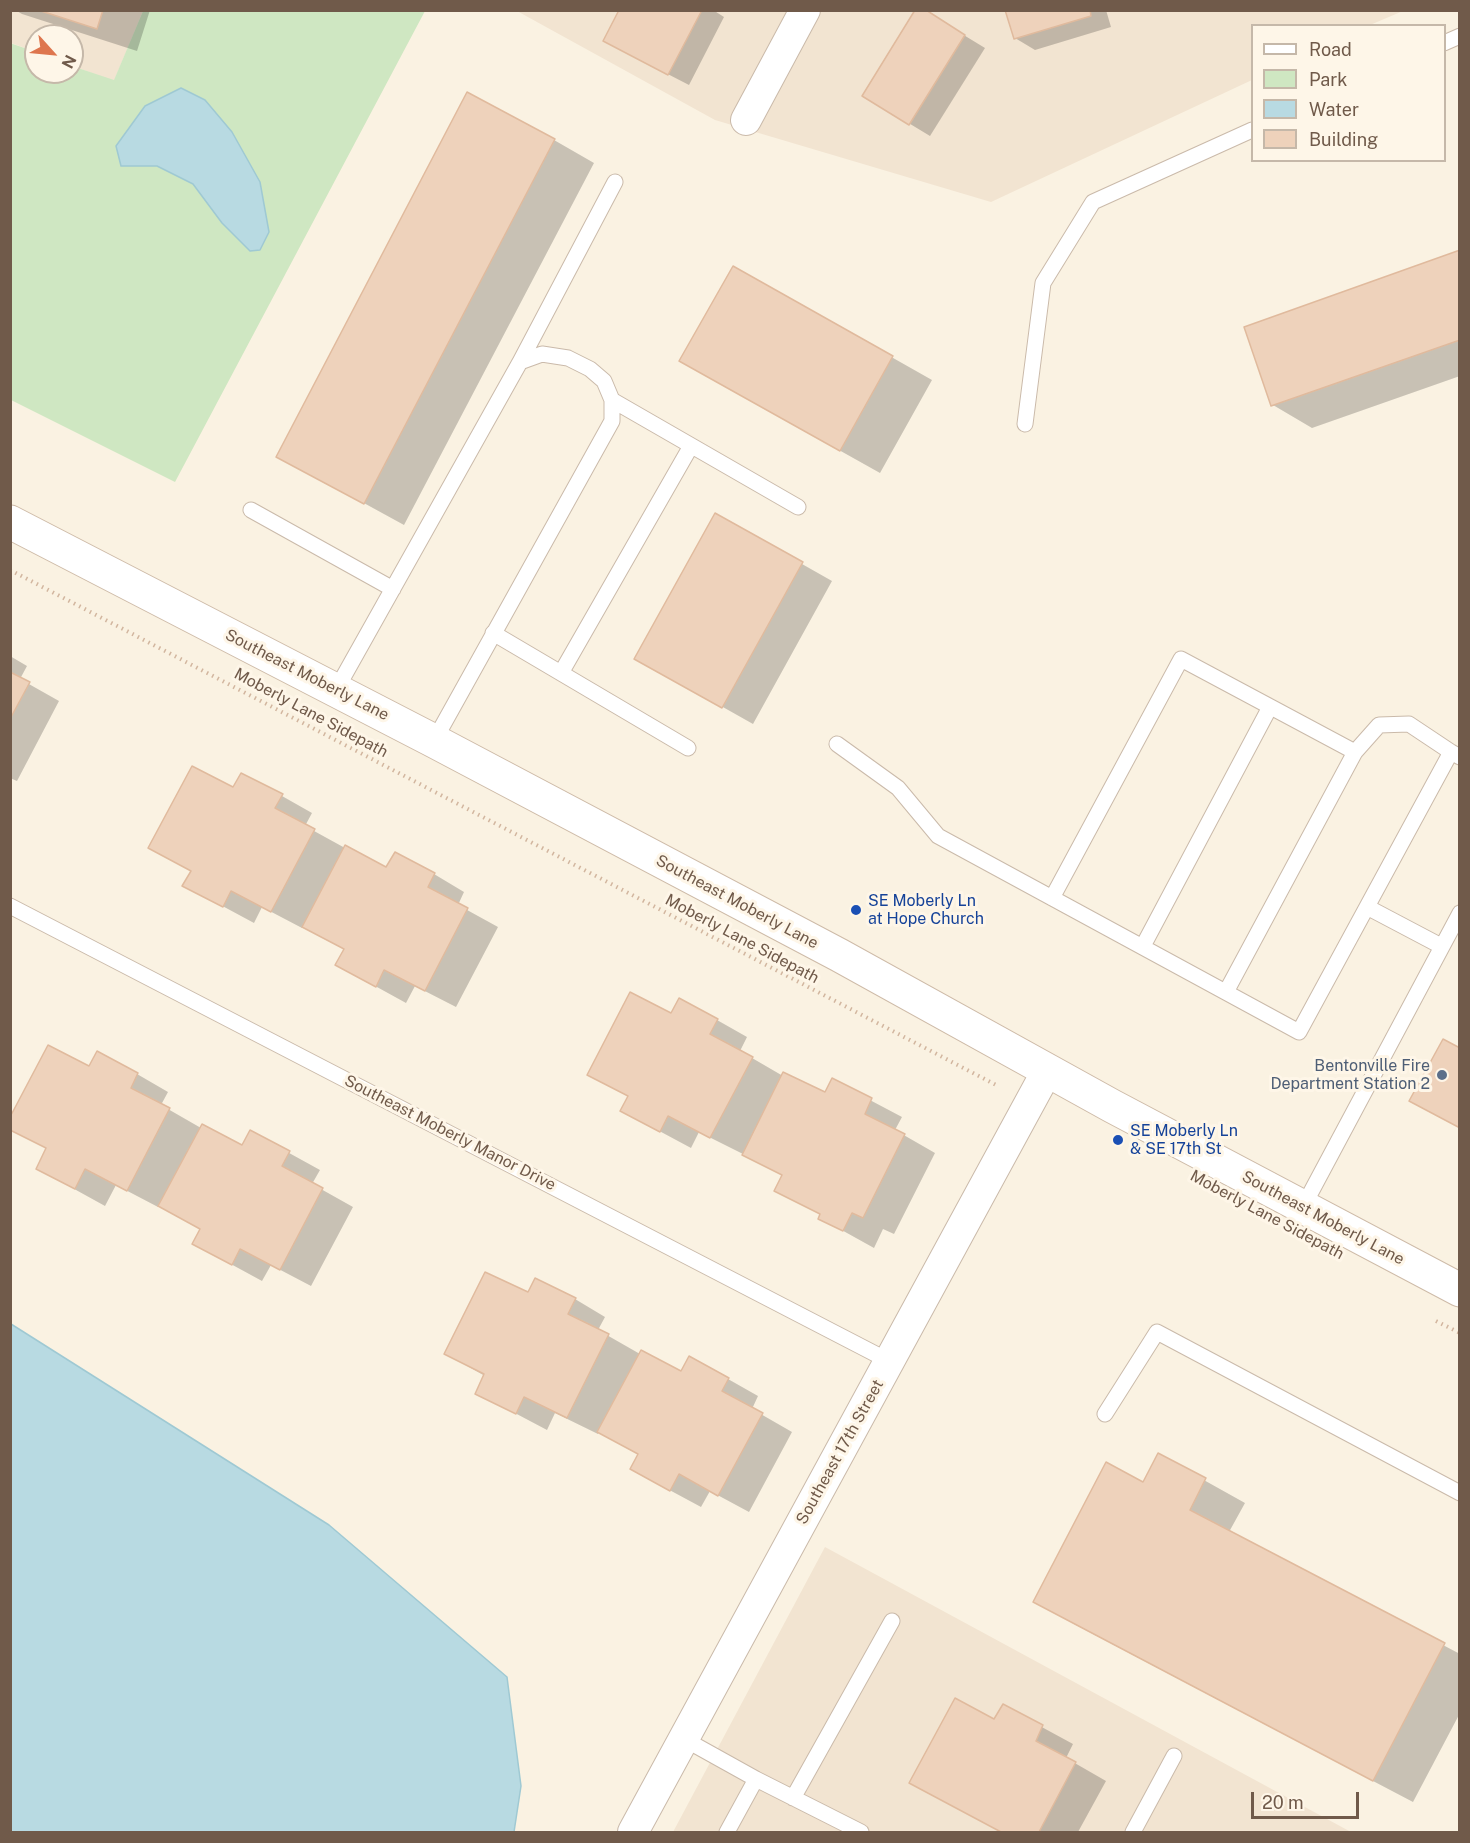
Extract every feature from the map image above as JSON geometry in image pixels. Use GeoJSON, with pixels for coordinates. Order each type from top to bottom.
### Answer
{"type":"FeatureCollection","features":[{"type":"Feature","properties":{"kind":"street"},"geometry":{"type":"LineString","coordinates":[[746,120],[805,10]]}},
{"type":"Feature","properties":{"kind":"street","name":"Southeast Moberly Lane"},"geometry":{"type":"LineString","coordinates":[[10,522],[434,741],[839,955],[1047,1071],[1460,1290]]}},
{"type":"Feature","properties":{"kind":"street","name":"Southeast 17th Street"},"geometry":{"type":"LineString","coordinates":[[633,1833],[1047,1071]]}},
{"type":"Feature","properties":{"kind":"lane"},"geometry":{"type":"LineString","coordinates":[[1446,42],[1460,36]]}},
{"type":"Feature","properties":{"kind":"lane"},"geometry":{"type":"LineString","coordinates":[[1025,424],[1043,283],[1093,202],[1251,130]]}},
{"type":"Feature","properties":{"kind":"lane"},"geometry":{"type":"LineString","coordinates":[[336,690],[520,362],[615,182]]}},
{"type":"Feature","properties":{"kind":"lane"},"geometry":{"type":"LineString","coordinates":[[434,741],[612,421],[612,400],[604,381],[590,369],[568,358],[542,354],[520,362]]}},
{"type":"Feature","properties":{"kind":"lane"},"geometry":{"type":"LineString","coordinates":[[612,400],[798,507]]}},
{"type":"Feature","properties":{"kind":"lane"},"geometry":{"type":"LineString","coordinates":[[561,673],[692,446]]}},
{"type":"Feature","properties":{"kind":"lane"},"geometry":{"type":"LineString","coordinates":[[251,510],[393,589]]}},
{"type":"Feature","properties":{"kind":"lane"},"geometry":{"type":"LineString","coordinates":[[493,633],[688,748]]}},
{"type":"Feature","properties":{"kind":"lane"},"geometry":{"type":"LineString","coordinates":[[1052,898],[1181,659],[1355,752]]}},
{"type":"Feature","properties":{"kind":"lane"},"geometry":{"type":"LineString","coordinates":[[1143,946],[1270,707]]}},
{"type":"Feature","properties":{"kind":"lane"},"geometry":{"type":"LineString","coordinates":[[837,744],[898,788],[938,836],[1299,1032],[1367,907],[1455,755],[1409,724],[1379,725],[1355,752],[1226,992]]}},
{"type":"Feature","properties":{"kind":"lane","name":"Southeast Moberly Manor Drive"},"geometry":{"type":"LineString","coordinates":[[10,906],[889,1360]]}},
{"type":"Feature","properties":{"kind":"lane"},"geometry":{"type":"LineString","coordinates":[[1367,907],[1441,946]]}},
{"type":"Feature","properties":{"kind":"lane"},"geometry":{"type":"LineString","coordinates":[[1303,1207],[1460,913]]}},
{"type":"Feature","properties":{"kind":"lane"},"geometry":{"type":"LineString","coordinates":[[1105,1414],[1157,1332],[1460,1493]]}},
{"type":"Feature","properties":{"kind":"lane"},"geometry":{"type":"LineString","coordinates":[[793,1798],[892,1621]]}},
{"type":"Feature","properties":{"kind":"lane"},"geometry":{"type":"LineString","coordinates":[[684,1738],[756,1779],[861,1833]]}},
{"type":"Feature","properties":{"kind":"lane"},"geometry":{"type":"LineString","coordinates":[[1132,1833],[1174,1756]]}},
{"type":"Feature","properties":{"kind":"lane"},"geometry":{"type":"LineString","coordinates":[[727,1833],[756,1779]]}},
{"type":"Feature","properties":{"kind":"path","name":"Moberly Lane Sidepath"},"geometry":{"type":"LineString","coordinates":[[10,570],[988,1082],[1030,1101]]}},
{"type":"Feature","properties":{"kind":"path"},"geometry":{"type":"LineString","coordinates":[[1429,1316],[1460,1333]]}},
{"type":"Feature","properties":{"kind":"shaded area"},"geometry":{"type":"Polygon","coordinates":[[[10,11],[143,11],[114,81],[84,70],[84,24],[24,24],[24,48],[11,43],[10,11]]]}},
{"type":"Feature","properties":{"kind":"shaded area"},"geometry":{"type":"Polygon","coordinates":[[[517,11],[1403,11],[1372,24],[1251,24],[1251,80],[991,202],[715,120],[517,11]]]}},
{"type":"Feature","properties":{"kind":"shaded area"},"geometry":{"type":"Polygon","coordinates":[[[825,1547],[1351,1832],[673,1832],[825,1547]]]}},
{"type":"Feature","properties":{"kind":"green space"},"geometry":{"type":"Polygon","coordinates":[[[143,11],[425,11],[175,482],[11,400],[10,43],[24,48],[24,84],[84,84],[84,70],[114,80],[143,11]]]}},
{"type":"Feature","properties":{"kind":"water"},"geometry":{"type":"Polygon","coordinates":[[[181,88],[205,100],[232,132],[260,182],[269,232],[260,250],[250,251],[222,223],[193,184],[157,166],[121,166],[116,146],[145,106],[181,88]]]}},
{"type":"Feature","properties":{"kind":"water"},"geometry":{"type":"Polygon","coordinates":[[[11,1324],[329,1525],[507,1677],[521,1786],[514,1832],[11,1832],[11,1324]]]}},
{"type":"Feature","properties":{"kind":"building"},"geometry":{"type":"Polygon","coordinates":[[[38,10],[103,10],[97,29],[38,10]]]}},
{"type":"Feature","properties":{"kind":"building"},"geometry":{"type":"Polygon","coordinates":[[[619,10],[702,10],[668,75],[603,41],[619,10]]]}},
{"type":"Feature","properties":{"kind":"building"},"geometry":{"type":"Polygon","coordinates":[[[915,10],[926,10],[965,35],[909,125],[862,96],[915,10]]]}},
{"type":"Feature","properties":{"kind":"building"},"geometry":{"type":"Polygon","coordinates":[[[1005,10],[1090,10],[1091,16],[1014,39],[1005,10]]]}},
{"type":"Feature","properties":{"kind":"building"},"geometry":{"type":"Polygon","coordinates":[[[467,92],[555,139],[364,504],[276,457],[467,92]]]}},
{"type":"Feature","properties":{"kind":"building"},"geometry":{"type":"Polygon","coordinates":[[[1460,250],[1460,340],[1271,406],[1244,327],[1460,250]]]}},
{"type":"Feature","properties":{"kind":"building"},"geometry":{"type":"Polygon","coordinates":[[[733,266],[893,356],[840,451],[679,361],[733,266]]]}},
{"type":"Feature","properties":{"kind":"building"},"geometry":{"type":"Polygon","coordinates":[[[715,513],[803,562],[722,708],[634,659],[715,513]]]}},
{"type":"Feature","properties":{"kind":"building"},"geometry":{"type":"Polygon","coordinates":[[[10,672],[30,682],[10,719],[10,672]]]}},
{"type":"Feature","properties":{"kind":"building"},"geometry":{"type":"Polygon","coordinates":[[[192,766],[233,787],[241,773],[283,794],[275,808],[315,829],[271,912],[231,891],[223,907],[182,886],[191,871],[148,848],[192,766]]]}},
{"type":"Feature","properties":{"kind":"building"},"geometry":{"type":"Polygon","coordinates":[[[345,845],[386,867],[395,852],[435,873],[428,887],[468,908],[425,991],[384,970],[376,987],[335,965],[344,949],[302,927],[345,845]]]}},
{"type":"Feature","properties":{"kind":"building"},"geometry":{"type":"Polygon","coordinates":[[[630,992],[671,1013],[679,998],[718,1019],[710,1034],[753,1057],[710,1138],[668,1116],[660,1132],[620,1111],[628,1096],[587,1075],[630,992]]]}},
{"type":"Feature","properties":{"kind":"building","name":"Bentonville Fire Department Station 2"},"geometry":{"type":"Polygon","coordinates":[[[1443,1039],[1460,1048],[1460,1128],[1409,1101],[1443,1039]]]}},
{"type":"Feature","properties":{"kind":"building"},"geometry":{"type":"Polygon","coordinates":[[[48,1045],[89,1066],[97,1051],[138,1073],[131,1088],[170,1108],[127,1191],[85,1169],[75,1189],[36,1169],[46,1148],[10,1130],[10,1117],[48,1045]]]}},
{"type":"Feature","properties":{"kind":"building"},"geometry":{"type":"Polygon","coordinates":[[[783,1072],[825,1092],[832,1078],[872,1098],[865,1114],[905,1134],[863,1218],[852,1213],[843,1231],[818,1219],[820,1214],[774,1191],[782,1175],[742,1155],[783,1072]]]}},
{"type":"Feature","properties":{"kind":"building"},"geometry":{"type":"Polygon","coordinates":[[[202,1124],[242,1145],[250,1130],[290,1151],[282,1166],[323,1188],[280,1270],[240,1249],[232,1265],[192,1244],[200,1229],[158,1206],[202,1124]]]}},
{"type":"Feature","properties":{"kind":"building"},"geometry":{"type":"Polygon","coordinates":[[[485,1272],[528,1292],[535,1278],[576,1298],[568,1314],[609,1334],[567,1418],[524,1397],[516,1414],[475,1394],[484,1374],[444,1354],[485,1272]]]}},
{"type":"Feature","properties":{"kind":"building"},"geometry":{"type":"Polygon","coordinates":[[[641,1350],[681,1371],[689,1356],[729,1378],[722,1391],[763,1413],[718,1496],[679,1474],[670,1491],[630,1469],[638,1454],[597,1432],[641,1350]]]}},
{"type":"Feature","properties":{"kind":"building"},"geometry":{"type":"Polygon","coordinates":[[[1158,1453],[1206,1478],[1190,1510],[1445,1643],[1373,1781],[1033,1602],[1106,1462],[1143,1482],[1158,1453]]]}},
{"type":"Feature","properties":{"kind":"building"},"geometry":{"type":"Polygon","coordinates":[[[955,1698],[994,1719],[1003,1704],[1043,1725],[1036,1741],[1076,1762],[1039,1832],[1001,1832],[909,1783],[955,1698]]]}},
{"type":"Feature","properties":{"kind":"place","name":"SE Moberly Ln at Hope Church"},"geometry":{"type":"Point","coordinates":[856,910]}},
{"type":"Feature","properties":{"kind":"place","name":"Bentonville Fire Department Station 2"},"geometry":{"type":"Point","coordinates":[1442,1075]}},
{"type":"Feature","properties":{"kind":"place","name":"SE Moberly Ln & SE 17th St"},"geometry":{"type":"Point","coordinates":[1118,1140]}}]}
